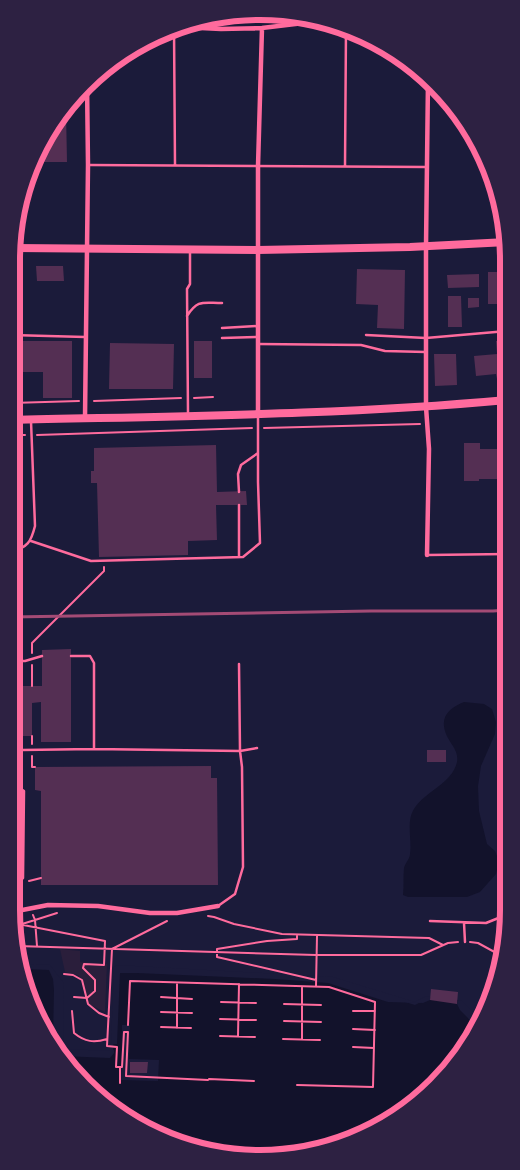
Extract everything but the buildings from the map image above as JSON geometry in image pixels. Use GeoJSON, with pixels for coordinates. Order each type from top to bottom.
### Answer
{"type":"FeatureCollection","features":[{"type":"Feature","properties":{"kind":"main road"},"geometry":{"type":"LineString","coordinates":[[21,248],[258,250],[499,242]]}},
{"type":"Feature","properties":{"kind":"main road"},"geometry":{"type":"LineString","coordinates":[[20,420],[258,414],[426,407],[500,401]]}},
{"type":"Feature","properties":{"kind":"street"},"geometry":{"type":"LineString","coordinates":[[198,28],[262,28],[299,24]]}},
{"type":"Feature","properties":{"kind":"street"},"geometry":{"type":"LineString","coordinates":[[258,414],[258,166],[262,28]]}},
{"type":"Feature","properties":{"kind":"street"},"geometry":{"type":"LineString","coordinates":[[428,88],[426,407],[429,449],[428,555]]}},
{"type":"Feature","properties":{"kind":"street"},"geometry":{"type":"LineString","coordinates":[[85,418],[87,93]]}},
{"type":"Feature","properties":{"kind":"street"},"geometry":{"type":"LineString","coordinates":[[22,910],[48,905],[98,906],[150,913],[177,913],[218,906]]}},
{"type":"Feature","properties":{"kind":"lane"},"geometry":{"type":"LineString","coordinates":[[174,36],[175,165]]}},
{"type":"Feature","properties":{"kind":"lane"},"geometry":{"type":"LineString","coordinates":[[345,166],[346,36]]}},
{"type":"Feature","properties":{"kind":"lane"},"geometry":{"type":"LineString","coordinates":[[88,165],[427,167]]}},
{"type":"Feature","properties":{"kind":"lane"},"geometry":{"type":"LineString","coordinates":[[188,415],[187,289],[190,284],[190,249]]}},
{"type":"Feature","properties":{"kind":"lane"},"geometry":{"type":"LineString","coordinates":[[187,316],[200,303],[222,303]]}},
{"type":"Feature","properties":{"kind":"lane"},"geometry":{"type":"LineString","coordinates":[[222,328],[258,326]]}},
{"type":"Feature","properties":{"kind":"lane"},"geometry":{"type":"LineString","coordinates":[[366,335],[426,338],[500,332]]}},
{"type":"Feature","properties":{"kind":"lane"},"geometry":{"type":"LineString","coordinates":[[20,336],[86,337]]}},
{"type":"Feature","properties":{"kind":"lane"},"geometry":{"type":"LineString","coordinates":[[222,338],[258,337]]}},
{"type":"Feature","properties":{"kind":"lane"},"geometry":{"type":"LineString","coordinates":[[258,344],[361,344],[385,351],[426,352]]}},
{"type":"Feature","properties":{"kind":"lane"},"geometry":{"type":"LineString","coordinates":[[31,541],[91,561],[244,557],[260,543],[258,414]]}},
{"type":"Feature","properties":{"kind":"lane"},"geometry":{"type":"LineString","coordinates":[[20,548],[31,541],[35,526],[31,419]]}},
{"type":"Feature","properties":{"kind":"lane"},"geometry":{"type":"LineString","coordinates":[[239,492],[238,474],[241,465],[258,453]]}},
{"type":"Feature","properties":{"kind":"lane"},"geometry":{"type":"LineString","coordinates":[[239,505],[240,557]]}},
{"type":"Feature","properties":{"kind":"lane"},"geometry":{"type":"LineString","coordinates":[[428,555],[500,554]]}},
{"type":"Feature","properties":{"kind":"lane"},"geometry":{"type":"LineString","coordinates":[[20,661],[42,656]]}},
{"type":"Feature","properties":{"kind":"lane"},"geometry":{"type":"LineString","coordinates":[[71,656],[90,656],[94,663],[94,749]]}},
{"type":"Feature","properties":{"kind":"lane"},"geometry":{"type":"LineString","coordinates":[[218,906],[235,894],[243,867],[239,664]]}},
{"type":"Feature","properties":{"kind":"lane"},"geometry":{"type":"LineString","coordinates":[[20,757],[22,750],[240,751],[257,748]]}},
{"type":"Feature","properties":{"kind":"lane"},"geometry":{"type":"LineString","coordinates":[[20,788],[24,791],[22,878],[20,881]]}},
{"type":"Feature","properties":{"kind":"lane"},"geometry":{"type":"LineString","coordinates":[[430,922],[486,923],[500,918]]}},
{"type":"Feature","properties":{"kind":"lane"},"geometry":{"type":"LineString","coordinates":[[464,922],[465,942]]}},
{"type":"Feature","properties":{"kind":"path"},"geometry":{"type":"LineString","coordinates":[[20,403],[213,397]]}},
{"type":"Feature","properties":{"kind":"path"},"geometry":{"type":"LineString","coordinates":[[20,435],[427,424]]}},
{"type":"Feature","properties":{"kind":"path"},"geometry":{"type":"LineString","coordinates":[[32,686],[32,643],[104,571],[104,564]]}},
{"type":"Feature","properties":{"kind":"path"},"geometry":{"type":"LineString","coordinates":[[31,908],[35,920],[36,946]]}},
{"type":"Feature","properties":{"kind":"path"},"geometry":{"type":"LineString","coordinates":[[21,924],[58,912]]}},
{"type":"Feature","properties":{"kind":"path"},"geometry":{"type":"LineString","coordinates":[[208,916],[234,924],[282,934],[428,938],[443,945]]}},
{"type":"Feature","properties":{"kind":"path"},"geometry":{"type":"LineString","coordinates":[[112,949],[170,919],[161,919]]}},
{"type":"Feature","properties":{"kind":"path"},"geometry":{"type":"LineString","coordinates":[[21,925],[105,941],[104,965],[84,964],[83,968],[95,980],[95,991],[86,998],[74,997]]}},
{"type":"Feature","properties":{"kind":"path"},"geometry":{"type":"LineString","coordinates":[[217,952],[217,949],[267,941],[297,939],[297,935]]}},
{"type":"Feature","properties":{"kind":"path"},"geometry":{"type":"LineString","coordinates":[[316,987],[317,936]]}},
{"type":"Feature","properties":{"kind":"path"},"geometry":{"type":"LineString","coordinates":[[23,946],[316,955],[421,954],[443,945],[465,942],[478,944],[496,953]]}},
{"type":"Feature","properties":{"kind":"path"},"geometry":{"type":"LineString","coordinates":[[112,949],[107,1046],[117,1047],[116,1067],[120,1067]]}},
{"type":"Feature","properties":{"kind":"path"},"geometry":{"type":"LineString","coordinates":[[217,952],[217,957],[316,980]]}},
{"type":"Feature","properties":{"kind":"path"},"geometry":{"type":"LineString","coordinates":[[64,974],[73,975],[82,980],[88,1004],[99,1013],[109,1017]]}},
{"type":"Feature","properties":{"kind":"path"},"geometry":{"type":"LineString","coordinates":[[128,1025],[130,981],[329,987],[375,1002],[373,1087],[297,1085]]}},
{"type":"Feature","properties":{"kind":"path"},"geometry":{"type":"LineString","coordinates":[[176,1028],[178,982]]}},
{"type":"Feature","properties":{"kind":"path"},"geometry":{"type":"LineString","coordinates":[[238,1036],[239,984]]}},
{"type":"Feature","properties":{"kind":"path"},"geometry":{"type":"LineString","coordinates":[[302,986],[302,1039]]}},
{"type":"Feature","properties":{"kind":"path"},"geometry":{"type":"LineString","coordinates":[[161,998],[192,998]]}},
{"type":"Feature","properties":{"kind":"path"},"geometry":{"type":"LineString","coordinates":[[221,1002],[256,1003]]}},
{"type":"Feature","properties":{"kind":"path"},"geometry":{"type":"LineString","coordinates":[[284,1004],[321,1005]]}},
{"type":"Feature","properties":{"kind":"path"},"geometry":{"type":"LineString","coordinates":[[72,1011],[74,1033],[80,1038],[93,1042],[108,1039]]}},
{"type":"Feature","properties":{"kind":"path"},"geometry":{"type":"LineString","coordinates":[[353,1011],[375,1011]]}},
{"type":"Feature","properties":{"kind":"path"},"geometry":{"type":"LineString","coordinates":[[161,1012],[192,1013]]}},
{"type":"Feature","properties":{"kind":"path"},"geometry":{"type":"LineString","coordinates":[[220,1019],[256,1020]]}},
{"type":"Feature","properties":{"kind":"path"},"geometry":{"type":"LineString","coordinates":[[284,1021],[321,1022]]}},
{"type":"Feature","properties":{"kind":"path"},"geometry":{"type":"LineString","coordinates":[[160,1027],[191,1028]]}},
{"type":"Feature","properties":{"kind":"path"},"geometry":{"type":"LineString","coordinates":[[353,1029],[375,1030]]}},
{"type":"Feature","properties":{"kind":"path"},"geometry":{"type":"LineString","coordinates":[[120,1083],[124,1032],[128,1032],[126,1076],[208,1080]]}},
{"type":"Feature","properties":{"kind":"path"},"geometry":{"type":"LineString","coordinates":[[220,1036],[255,1037]]}},
{"type":"Feature","properties":{"kind":"path"},"geometry":{"type":"LineString","coordinates":[[283,1039],[320,1040]]}},
{"type":"Feature","properties":{"kind":"path"},"geometry":{"type":"LineString","coordinates":[[353,1048],[374,1048]]}},
{"type":"Feature","properties":{"kind":"path"},"geometry":{"type":"LineString","coordinates":[[158,1078],[254,1081]]}},
{"type":"Feature","properties":{"kind":"shaded area"},"geometry":{"type":"Polygon","coordinates":[[[464,702],[484,704],[492,709],[496,722],[495,734],[481,766],[478,786],[479,811],[487,844],[495,851],[499,861],[496,874],[480,892],[467,897],[408,897],[403,895],[405,866],[410,856],[410,819],[419,803],[444,782],[454,770],[457,754],[446,734],[444,722],[450,710],[464,702]]]}},
{"type":"Feature","properties":{"kind":"shaded area"},"geometry":{"type":"Polygon","coordinates":[[[60,949],[80,951],[80,962],[107,964],[105,1012],[88,1004],[82,980],[78,975],[65,972],[60,949]]]}},
{"type":"Feature","properties":{"kind":"shaded area"},"geometry":{"type":"Polygon","coordinates":[[[27,966],[49,967],[61,983],[62,1045],[38,1002],[27,966]]]}},
{"type":"Feature","properties":{"kind":"shaded area"},"geometry":{"type":"Polygon","coordinates":[[[117,967],[332,980],[415,1005],[430,997],[458,1000],[474,1017],[460,1043],[430,1080],[393,1110],[352,1132],[322,1142],[291,1148],[260,1150],[229,1148],[198,1142],[168,1132],[140,1118],[114,1100],[90,1080],[66,1051],[113,1053],[117,967]]]}},
{"type":"Feature","properties":{"kind":"pier"},"geometry":{"type":"Polygon","coordinates":[[[26,964],[50,965],[63,982],[64,1048],[53,1032],[54,990],[53,979],[49,970],[27,969],[26,964]]]}},
{"type":"Feature","properties":{"kind":"pier"},"geometry":{"type":"Polygon","coordinates":[[[117,965],[333,977],[415,1002],[426,996],[430,997],[430,1000],[423,1003],[388,1002],[328,983],[120,973],[117,1044],[111,1044],[114,967],[117,965]]]}},
{"type":"Feature","properties":{"kind":"pier"},"geometry":{"type":"Polygon","coordinates":[[[458,1000],[462,1001],[476,1015],[472,1022],[460,1010],[457,1004],[458,1000]]]}},
{"type":"Feature","properties":{"kind":"pier"},"geometry":{"type":"Polygon","coordinates":[[[122,1025],[130,1025],[129,1059],[159,1060],[158,1081],[121,1080],[122,1025]]]}},
{"type":"Feature","properties":{"kind":"pier"},"geometry":{"type":"Polygon","coordinates":[[[65,1049],[114,1050],[110,1058],[70,1056],[65,1049]]]}},
{"type":"Feature","properties":{"kind":"railway"},"geometry":{"type":"LineString","coordinates":[[20,617],[500,611]]}}]}
